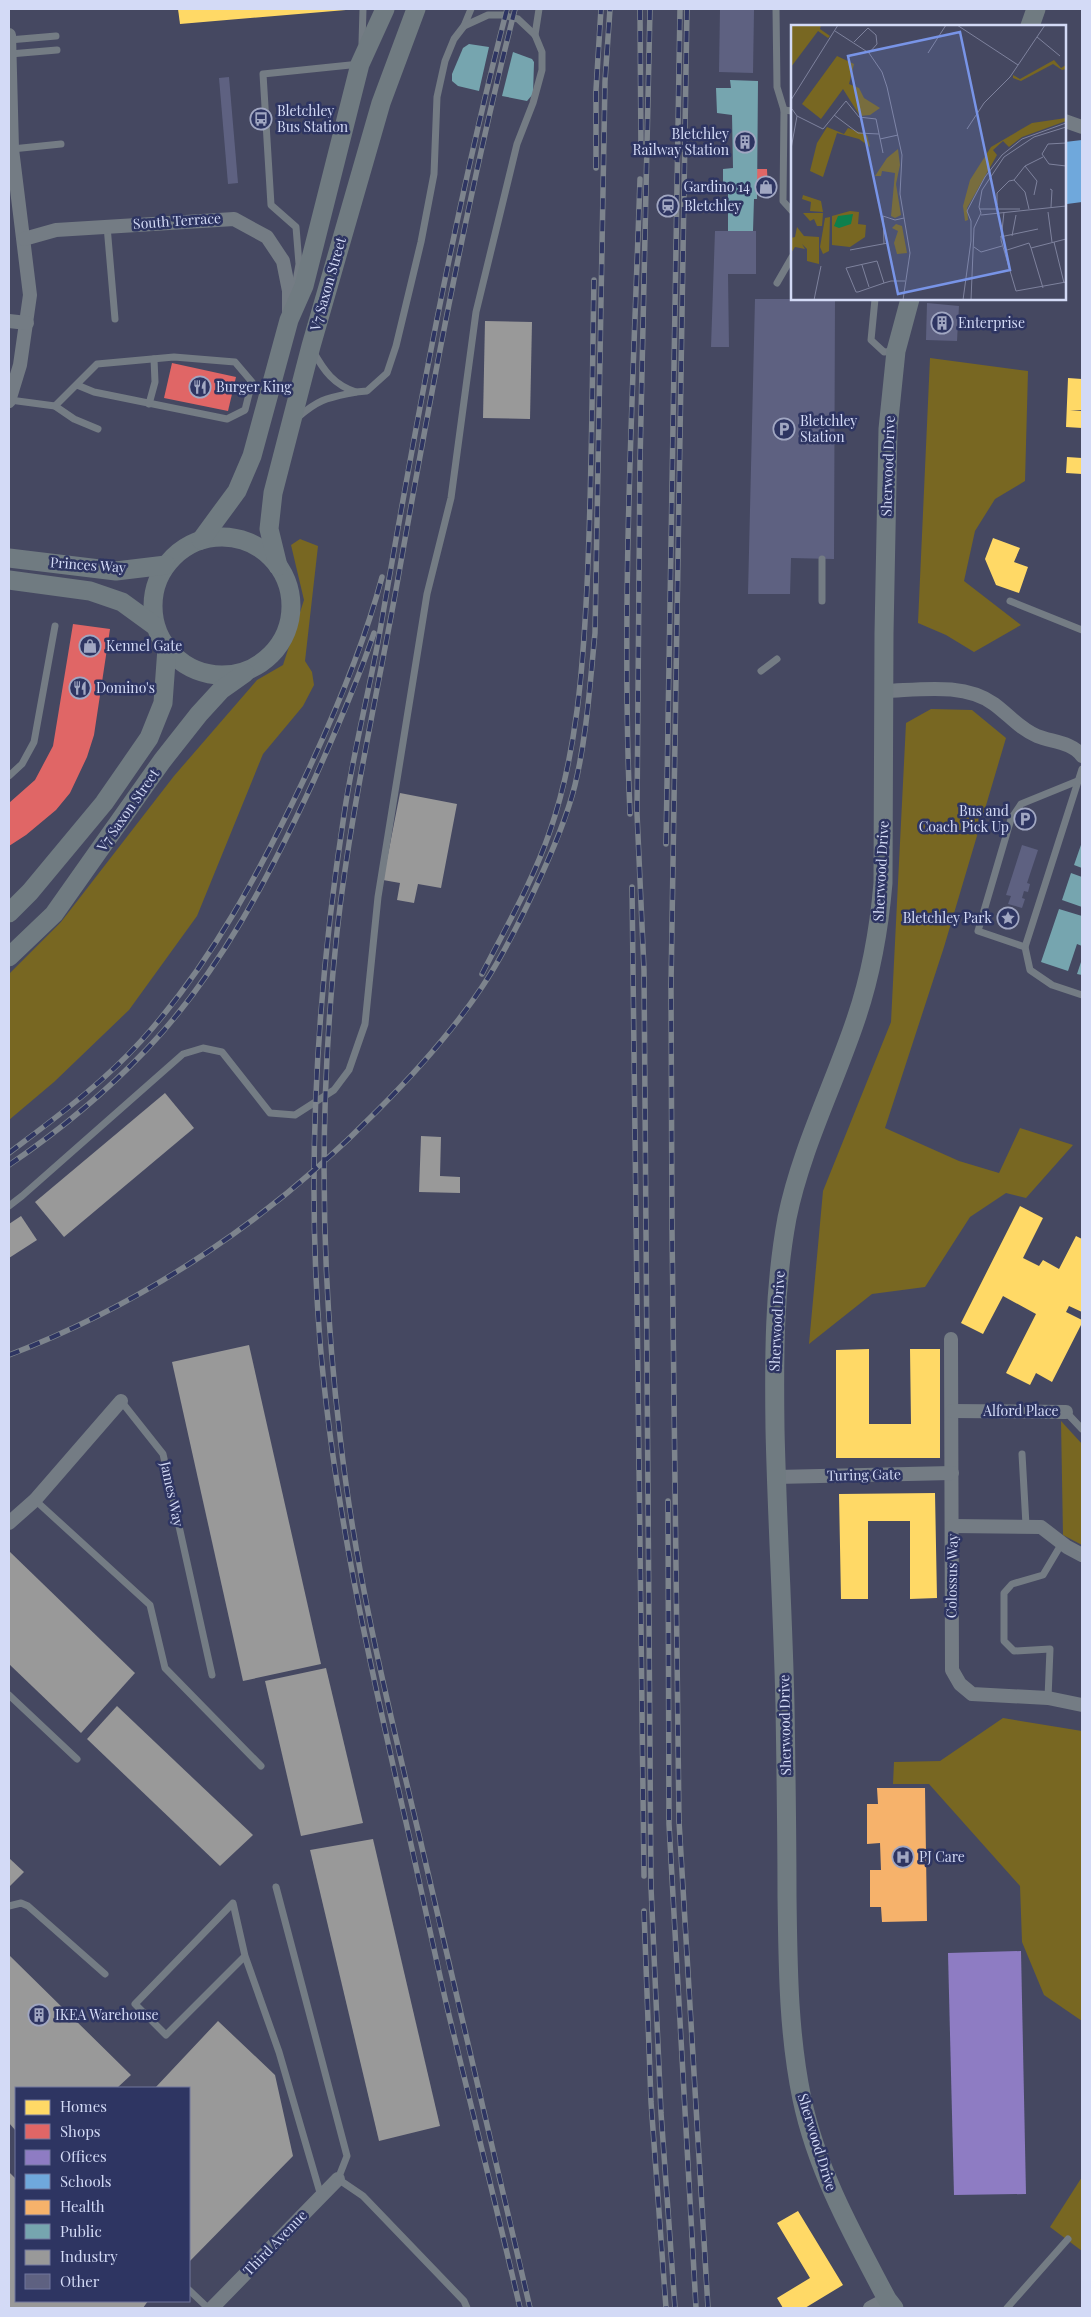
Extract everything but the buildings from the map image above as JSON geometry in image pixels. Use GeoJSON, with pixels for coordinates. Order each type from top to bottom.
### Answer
{"type":"FeatureCollection","features":[{"type":"Feature","properties":{"kind":"street","name":"V7 Saxon Street"},"geometry":{"type":"LineString","coordinates":[[202,540],[238,492],[252,456],[289,320],[304,286],[360,64],[385,9]]}},
{"type":"Feature","properties":{"kind":"street","name":"V7 Saxon Street"},"geometry":{"type":"LineString","coordinates":[[278,566],[269,529],[273,493],[310,346],[381,103],[416,9]]}},
{"type":"Feature","properties":{"kind":"street"},"geometry":{"type":"LineString","coordinates":[[1030,25],[1036,9]]}},
{"type":"Feature","properties":{"kind":"street"},"geometry":{"type":"LineString","coordinates":[[9,35],[12,186],[24,239],[30,295],[28,323],[10,400]]}},
{"type":"Feature","properties":{"kind":"street"},"geometry":{"type":"LineString","coordinates":[[1066,121],[1082,127]]}},
{"type":"Feature","properties":{"kind":"street","name":"South Terrace"},"geometry":{"type":"LineString","coordinates":[[24,239],[56,230],[234,219],[267,237],[283,261],[289,290],[289,320]]}},
{"type":"Feature","properties":{"kind":"street","name":"Sherwood Drive"},"geometry":{"type":"LineString","coordinates":[[891,2304],[831,2192],[802,2101],[791,2033],[783,1618],[776,1477],[774,1376],[776,1285],[788,1215],[805,1156],[856,1019],[869,976],[880,924],[883,883],[888,429],[896,351],[910,300]]}},
{"type":"Feature","properties":{"kind":"street"},"geometry":{"type":"LineString","coordinates":[[9,320],[28,323]]}},
{"type":"Feature","properties":{"kind":"street"},"geometry":{"type":"LineString","coordinates":[[221,536],[236,539],[260,549],[278,566],[284,577],[291,603],[287,629],[274,652],[252,668],[230,675],[206,673],[184,664],[167,648],[156,626],[153,605],[155,591],[166,565],[182,550],[202,540],[221,536]]}},
{"type":"Feature","properties":{"kind":"street","name":"Princes Way"},"geometry":{"type":"LineString","coordinates":[[9,558],[116,570],[166,565]]}},
{"type":"Feature","properties":{"kind":"street","name":"Princes Way"},"geometry":{"type":"LineString","coordinates":[[9,580],[90,591],[122,602],[156,626]]}},
{"type":"Feature","properties":{"kind":"street","name":"V7 Saxon Street"},"geometry":{"type":"LineString","coordinates":[[9,913],[30,892],[104,803],[149,738],[163,703],[167,648]]}},
{"type":"Feature","properties":{"kind":"street","name":"V7 Saxon Street"},"geometry":{"type":"LineString","coordinates":[[9,957],[54,914],[162,761],[199,714],[221,690],[252,668]]}},
{"type":"Feature","properties":{"kind":"street"},"geometry":{"type":"LineString","coordinates":[[884,691],[949,690],[974,694],[993,703],[1018,726],[1036,736],[1081,754]]}},
{"type":"Feature","properties":{"kind":"street","name":"Colossus Way"},"geometry":{"type":"LineString","coordinates":[[951,1338],[952,1670],[960,1684],[972,1694],[1048,1698],[1082,1705]]}},
{"type":"Feature","properties":{"kind":"street","name":"James Way"},"geometry":{"type":"LineString","coordinates":[[9,1523],[35,1500],[121,1401]]}},
{"type":"Feature","properties":{"kind":"street","name":"Alford Place"},"geometry":{"type":"LineString","coordinates":[[952,1411],[1066,1412]]}},
{"type":"Feature","properties":{"kind":"street","name":"Turing Gate"},"geometry":{"type":"LineString","coordinates":[[776,1477],[952,1473]]}},
{"type":"Feature","properties":{"kind":"street"},"geometry":{"type":"LineString","coordinates":[[953,1526],[1041,1527],[1082,1555]]}},
{"type":"Feature","properties":{"kind":"street","name":"Third Avenue"},"geometry":{"type":"LineString","coordinates":[[212,2308],[338,2179]]}},
{"type":"Feature","properties":{"kind":"street"},"geometry":{"type":"LineString","coordinates":[[870,2308],[891,2304]]}},
{"type":"Feature","properties":{"kind":"lane"},"geometry":{"type":"LineString","coordinates":[[289,320],[299,264],[296,227],[271,205],[263,74],[360,64],[363,9]]}},
{"type":"Feature","properties":{"kind":"lane"},"geometry":{"type":"LineString","coordinates":[[292,422],[313,404],[327,397],[367,391],[388,373],[421,242],[434,174],[437,97],[445,61],[454,39],[464,26],[471,9]]}},
{"type":"Feature","properties":{"kind":"lane"},"geometry":{"type":"LineString","coordinates":[[535,35],[539,9]]}},
{"type":"Feature","properties":{"kind":"lane"},"geometry":{"type":"LineString","coordinates":[[776,9],[777,87],[784,110],[783,201],[791,210]]}},
{"type":"Feature","properties":{"kind":"lane"},"geometry":{"type":"LineString","coordinates":[[9,1206],[183,1054],[202,1048],[222,1052],[270,1113],[295,1115],[334,1090],[349,1070],[365,1024],[378,898],[427,594],[451,498],[476,312],[517,144],[533,103],[542,70],[542,52],[535,35],[518,19],[502,15],[488,15],[464,26]]}},
{"type":"Feature","properties":{"kind":"lane"},"geometry":{"type":"LineString","coordinates":[[9,40],[56,36]]}},
{"type":"Feature","properties":{"kind":"lane"},"geometry":{"type":"LineString","coordinates":[[10,54],[57,50]]}},
{"type":"Feature","properties":{"kind":"lane"},"geometry":{"type":"LineString","coordinates":[[784,110],[791,110]]}},
{"type":"Feature","properties":{"kind":"lane"},"geometry":{"type":"LineString","coordinates":[[12,149],[61,144]]}},
{"type":"Feature","properties":{"kind":"lane"},"geometry":{"type":"LineString","coordinates":[[107,226],[115,319]]}},
{"type":"Feature","properties":{"kind":"lane"},"geometry":{"type":"LineString","coordinates":[[777,283],[791,259]]}},
{"type":"Feature","properties":{"kind":"lane"},"geometry":{"type":"LineString","coordinates":[[876,300],[871,340],[884,352],[896,351]]}},
{"type":"Feature","properties":{"kind":"lane"},"geometry":{"type":"LineString","coordinates":[[310,346],[327,376],[345,388],[356,392]]}},
{"type":"Feature","properties":{"kind":"lane"},"geometry":{"type":"LineString","coordinates":[[55,406],[97,364],[174,357],[235,362],[252,382],[245,410],[227,419],[94,392],[77,385]]}},
{"type":"Feature","properties":{"kind":"lane"},"geometry":{"type":"LineString","coordinates":[[149,404],[155,382],[154,359]]}},
{"type":"Feature","properties":{"kind":"lane"},"geometry":{"type":"LineString","coordinates":[[10,400],[55,406],[74,419],[98,429]]}},
{"type":"Feature","properties":{"kind":"lane"},"geometry":{"type":"LineString","coordinates":[[822,558],[822,602]]}},
{"type":"Feature","properties":{"kind":"lane"},"geometry":{"type":"LineString","coordinates":[[1010,601],[1082,630]]}},
{"type":"Feature","properties":{"kind":"lane"},"geometry":{"type":"LineString","coordinates":[[9,776],[22,764],[34,742],[55,626]]}},
{"type":"Feature","properties":{"kind":"lane"},"geometry":{"type":"LineString","coordinates":[[761,671],[777,659]]}},
{"type":"Feature","properties":{"kind":"lane"},"geometry":{"type":"LineString","coordinates":[[1082,769],[1026,947],[1030,970],[1052,985],[1082,995]]}},
{"type":"Feature","properties":{"kind":"lane"},"geometry":{"type":"LineString","coordinates":[[1026,947],[978,931],[1011,819],[1021,804],[1080,780]]}},
{"type":"Feature","properties":{"kind":"lane","name":"James Way"},"geometry":{"type":"LineString","coordinates":[[121,1401],[163,1454],[212,1675]]}},
{"type":"Feature","properties":{"kind":"lane","name":"Alford Place"},"geometry":{"type":"LineString","coordinates":[[1066,1412],[1082,1429]]}},
{"type":"Feature","properties":{"kind":"lane"},"geometry":{"type":"LineString","coordinates":[[1022,1454],[1026,1526]]}},
{"type":"Feature","properties":{"kind":"lane"},"geometry":{"type":"LineString","coordinates":[[35,1500],[150,1605],[165,1668],[261,1766]]}},
{"type":"Feature","properties":{"kind":"lane"},"geometry":{"type":"LineString","coordinates":[[1048,1698],[1050,1649],[1014,1650],[1004,1641],[1004,1593],[1012,1584],[1043,1575],[1062,1543]]}},
{"type":"Feature","properties":{"kind":"lane"},"geometry":{"type":"LineString","coordinates":[[9,1695],[76,1759]]}},
{"type":"Feature","properties":{"kind":"lane"},"geometry":{"type":"LineString","coordinates":[[276,1886],[347,2156],[338,2179],[363,2196],[464,2301],[467,2308]]}},
{"type":"Feature","properties":{"kind":"lane"},"geometry":{"type":"LineString","coordinates":[[9,1906],[21,1903],[28,1906],[105,1974]]}},
{"type":"Feature","properties":{"kind":"lane"},"geometry":{"type":"LineString","coordinates":[[245,1956],[166,2035],[135,2004],[233,1903],[245,1956],[279,2052],[321,2196]]}},
{"type":"Feature","properties":{"kind":"lane"},"geometry":{"type":"LineString","coordinates":[[1007,2308],[1068,2239]]}},
{"type":"Feature","properties":{"kind":"lane"},"geometry":{"type":"LineString","coordinates":[[190,2291],[208,2308]]}},
{"type":"Feature","properties":{"kind":"shaded area"},"geometry":{"type":"Polygon","coordinates":[[[930,358],[1028,371],[1025,481],[995,499],[975,531],[964,581],[1021,625],[974,652],[946,635],[918,623],[930,358]]]}},
{"type":"Feature","properties":{"kind":"shaded area"},"geometry":{"type":"Polygon","coordinates":[[[300,539],[318,546],[305,661],[312,672],[314,685],[303,706],[263,754],[197,916],[129,1010],[54,1082],[9,1120],[9,974],[61,922],[174,776],[257,680],[283,665],[304,600],[291,545],[300,539]]]}},
{"type":"Feature","properties":{"kind":"shaded area"},"geometry":{"type":"Polygon","coordinates":[[[931,709],[972,710],[1006,738],[944,947],[885,1128],[959,1161],[999,1173],[1020,1128],[1073,1145],[1026,1198],[1006,1193],[970,1217],[925,1287],[872,1294],[809,1344],[823,1191],[891,1022],[906,723],[931,709]]]}},
{"type":"Feature","properties":{"kind":"shaded area"},"geometry":{"type":"Polygon","coordinates":[[[1061,1421],[1082,1444],[1082,1545],[1063,1535],[1061,1421]]]}},
{"type":"Feature","properties":{"kind":"shaded area"},"geometry":{"type":"Polygon","coordinates":[[[1003,1718],[1082,1731],[1082,2021],[1044,1995],[1022,1942],[1020,1886],[929,1784],[893,1784],[894,1762],[940,1761],[1003,1718]]]}},
{"type":"Feature","properties":{"kind":"shaded area"},"geometry":{"type":"Polygon","coordinates":[[[1082,2177],[1082,2251],[1050,2227],[1082,2177]]]}},
{"type":"Feature","properties":{"kind":"railway"},"geometry":{"type":"LineString","coordinates":[[507,9],[470,163],[437,318],[380,631],[348,792],[327,946],[321,1012],[314,1144],[314,1210],[320,1342],[333,1459],[342,1517],[376,1690],[442,1985],[520,2308]]}},
{"type":"Feature","properties":{"kind":"railway"},"geometry":{"type":"LineString","coordinates":[[515,9],[481,152],[451,295],[349,844],[342,888],[331,994],[327,1057],[324,1184],[333,1373],[346,1487],[363,1588],[396,1739],[530,2308]]}},
{"type":"Feature","properties":{"kind":"railway"},"geometry":{"type":"LineString","coordinates":[[596,168],[596,90],[601,9]]}},
{"type":"Feature","properties":{"kind":"railway"},"geometry":{"type":"LineString","coordinates":[[9,1355],[60,1334],[111,1309],[206,1253],[252,1221],[337,1150],[419,1066],[446,1036],[470,1004],[503,952],[546,865],[567,812],[575,785],[588,709],[595,633],[605,81],[610,9]]}},
{"type":"Feature","properties":{"kind":"railway"},"geometry":{"type":"LineString","coordinates":[[640,9],[641,154]]}},
{"type":"Feature","properties":{"kind":"railway"},"geometry":{"type":"LineString","coordinates":[[650,9],[640,462],[637,813],[644,970],[651,1887],[661,2113],[675,2308]]}},
{"type":"Feature","properties":{"kind":"railway"},"geometry":{"type":"LineString","coordinates":[[666,844],[680,9]]}},
{"type":"Feature","properties":{"kind":"railway"},"geometry":{"type":"LineString","coordinates":[[687,9],[671,985],[672,1229],[679,1821],[708,2308]]}},
{"type":"Feature","properties":{"kind":"railway"},"geometry":{"type":"LineString","coordinates":[[630,814],[627,576],[640,179]]}},
{"type":"Feature","properties":{"kind":"railway"},"geometry":{"type":"LineString","coordinates":[[482,974],[536,868],[559,801],[573,741],[581,679],[587,586],[594,280]]}},
{"type":"Feature","properties":{"kind":"railway"},"geometry":{"type":"LineString","coordinates":[[9,1153],[78,1100],[126,1057],[167,1011],[213,947],[253,880],[317,751],[358,653],[382,577]]}},
{"type":"Feature","properties":{"kind":"railway"},"geometry":{"type":"LineString","coordinates":[[9,1165],[46,1139],[115,1081],[147,1049],[198,988],[241,921],[280,851],[346,707],[374,633]]}},
{"type":"Feature","properties":{"kind":"railway"},"geometry":{"type":"LineString","coordinates":[[632,887],[644,1876]]}},
{"type":"Feature","properties":{"kind":"railway"},"geometry":{"type":"LineString","coordinates":[[668,1501],[669,1824],[696,2308]]}},
{"type":"Feature","properties":{"kind":"railway"},"geometry":{"type":"LineString","coordinates":[[644,1911],[651,2102],[666,2308]]}},
{"type":"Feature","properties":{"kind":"place","name":"Bletchley Bus Station"},"geometry":{"type":"Point","coordinates":[261,119]}},
{"type":"Feature","properties":{"kind":"place","name":"Bletchley Railway Station"},"geometry":{"type":"Point","coordinates":[745,142]}},
{"type":"Feature","properties":{"kind":"place","name":"Gardino 14"},"geometry":{"type":"Point","coordinates":[766,187]}},
{"type":"Feature","properties":{"kind":"place","name":"Bletchley"},"geometry":{"type":"Point","coordinates":[668,206]}},
{"type":"Feature","properties":{"kind":"place","name":"Enterprise"},"geometry":{"type":"Point","coordinates":[942,323]}},
{"type":"Feature","properties":{"kind":"place","name":"Burger King"},"geometry":{"type":"Point","coordinates":[200,387]}},
{"type":"Feature","properties":{"kind":"place","name":"Bletchley Station"},"geometry":{"type":"Point","coordinates":[784,429]}},
{"type":"Feature","properties":{"kind":"place","name":"Kennel Gate"},"geometry":{"type":"Point","coordinates":[90,646]}},
{"type":"Feature","properties":{"kind":"place","name":"Domino's"},"geometry":{"type":"Point","coordinates":[80,688]}},
{"type":"Feature","properties":{"kind":"place","name":"Bus and Coach Pick Up"},"geometry":{"type":"Point","coordinates":[1025,819]}},
{"type":"Feature","properties":{"kind":"place","name":"Bletchley Park"},"geometry":{"type":"Point","coordinates":[1008,918]}},
{"type":"Feature","properties":{"kind":"place","name":"PJ Care"},"geometry":{"type":"Point","coordinates":[903,1857]}},
{"type":"Feature","properties":{"kind":"place","name":"IKEA Warehouse"},"geometry":{"type":"Point","coordinates":[39,2015]}}]}
